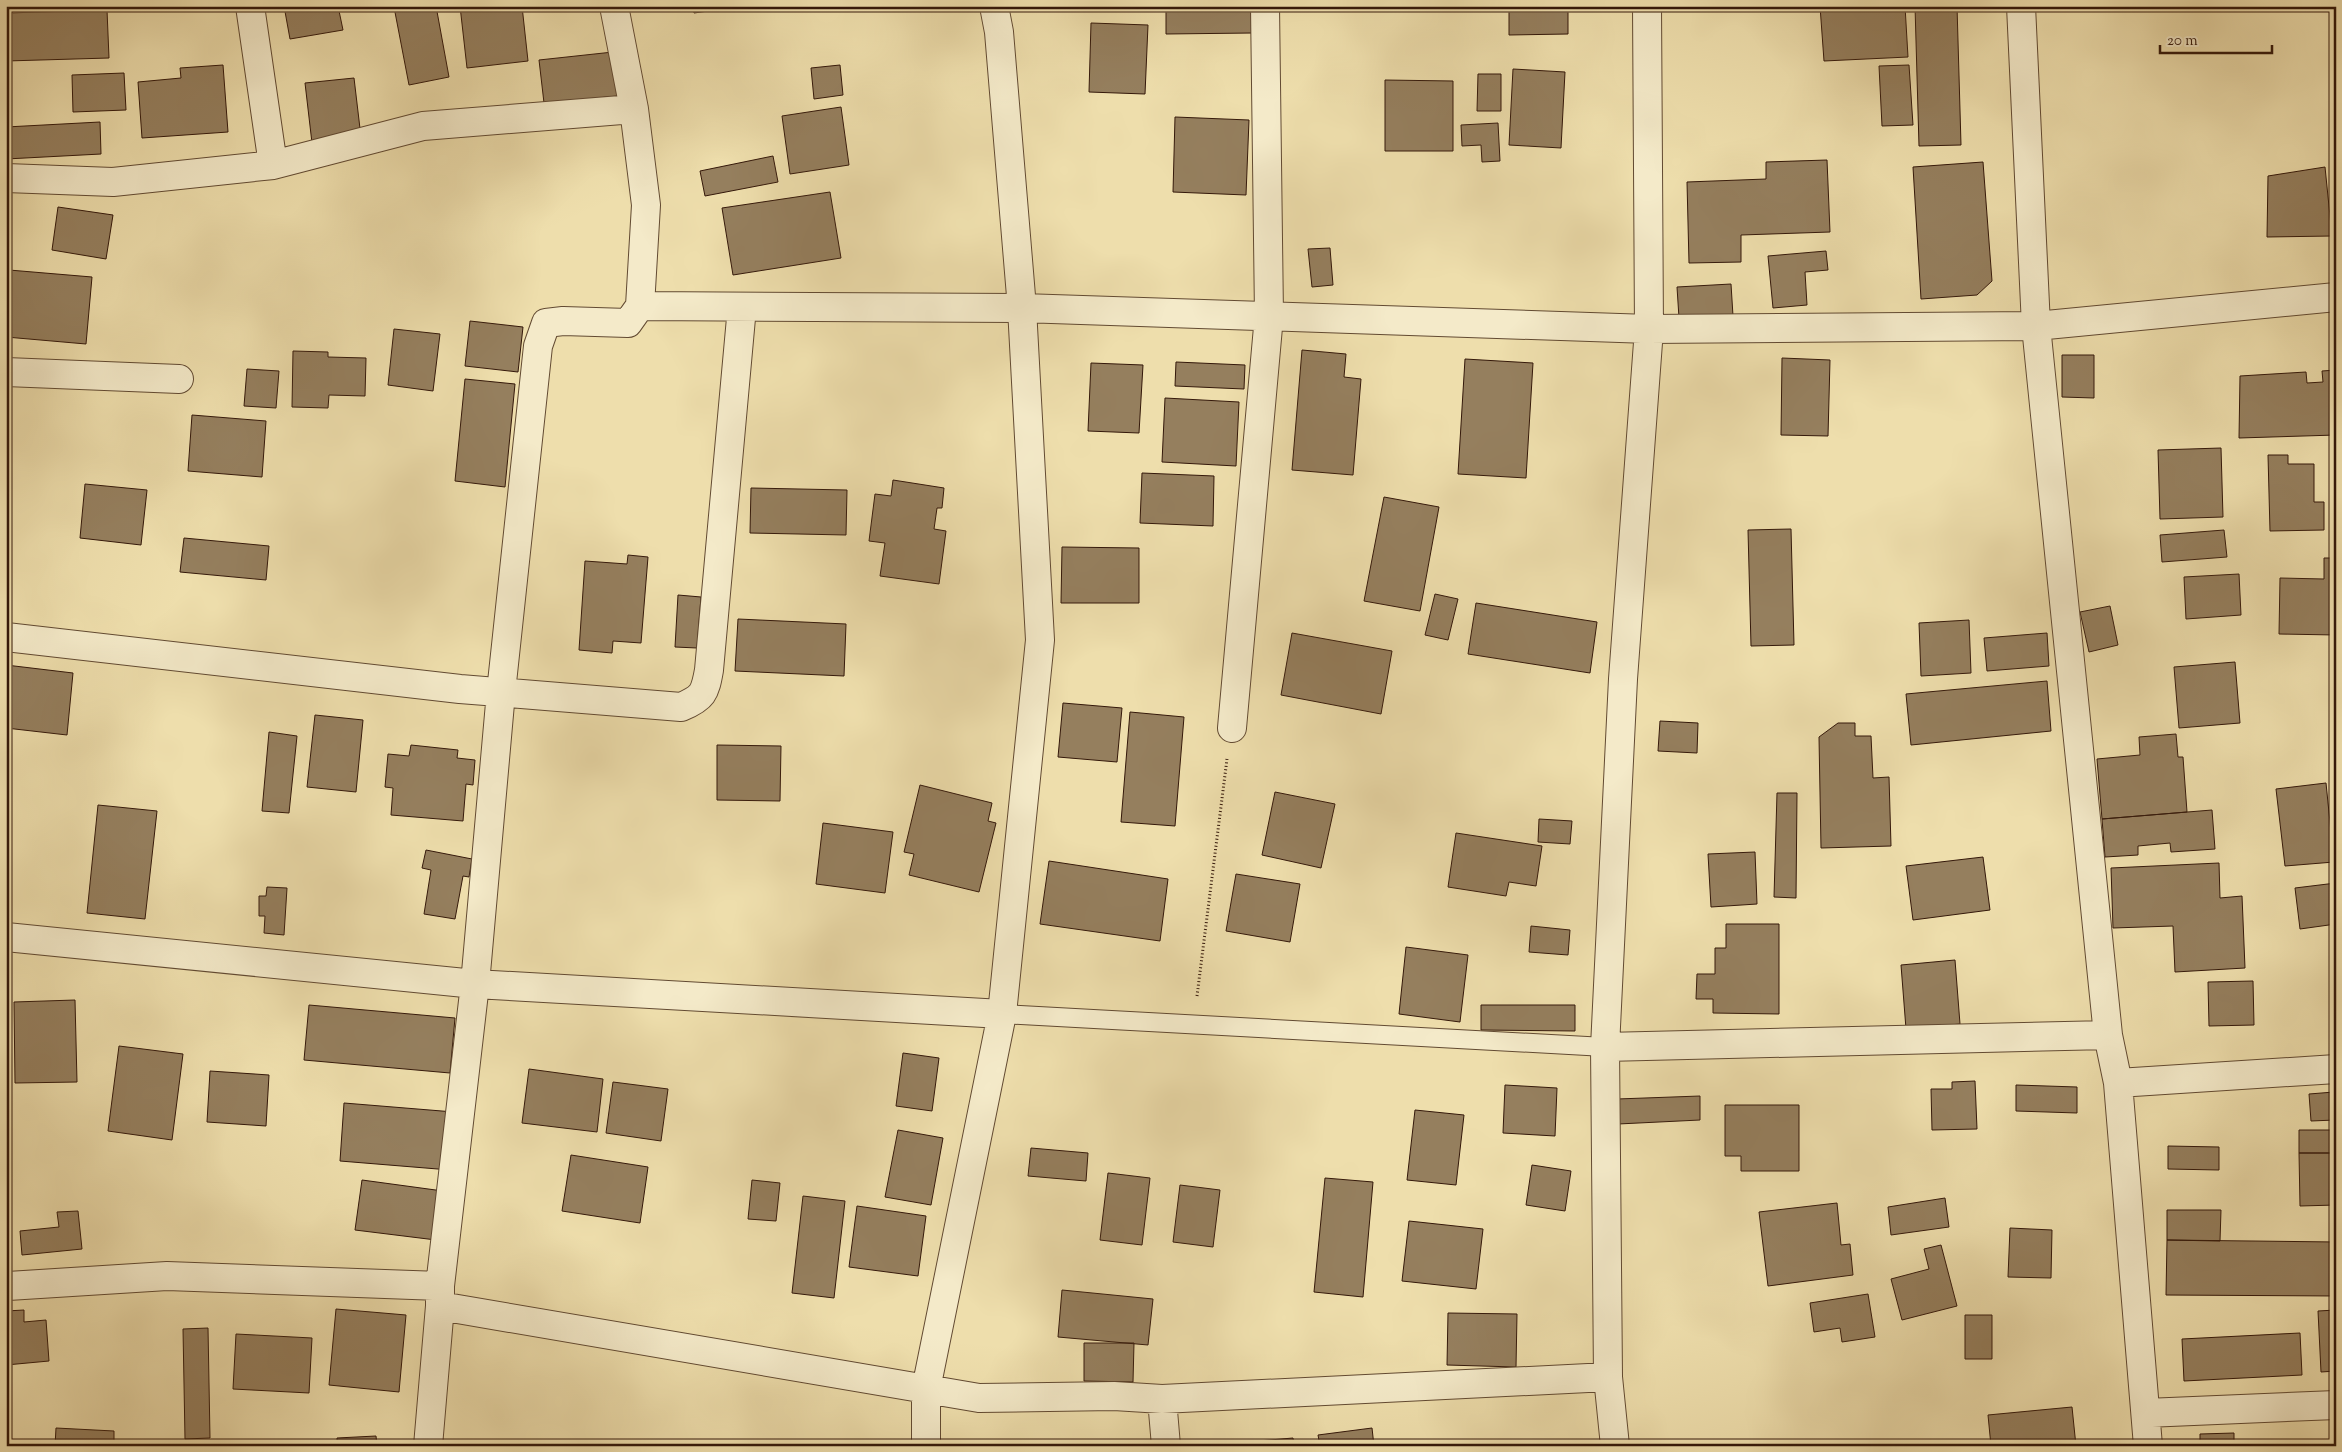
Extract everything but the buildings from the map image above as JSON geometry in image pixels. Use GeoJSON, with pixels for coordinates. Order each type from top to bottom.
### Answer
{"type":"FeatureCollection","features":[{"type":"Feature","properties":{"kind":"street"},"geometry":{"type":"LineString","coordinates":[[250,6],[273,165]]}},
{"type":"Feature","properties":{"kind":"street"},"geometry":{"type":"LineString","coordinates":[[428,1446],[440,1296],[475,984],[502,692],[538,346],[546,323],[563,321],[628,322],[640,306],[646,205],[634,109],[614,6]]}},
{"type":"Feature","properties":{"kind":"street"},"geometry":{"type":"LineString","coordinates":[[926,1446],[926,1389],[1002,1014],[1040,640],[1022,308],[999,32],[994,6]]}},
{"type":"Feature","properties":{"kind":"street"},"geometry":{"type":"LineString","coordinates":[[1232,728],[1269,316],[1265,6]]}},
{"type":"Feature","properties":{"kind":"street"},"geometry":{"type":"LineString","coordinates":[[1615,1446],[1608,1377],[1605,1047],[1623,679],[1649,329],[1647,6]]}},
{"type":"Feature","properties":{"kind":"street"},"geometry":{"type":"LineString","coordinates":[[2021,6],[2036,326],[2108,1035],[2118,1083],[2148,1446]]}},
{"type":"Feature","properties":{"kind":"street"},"geometry":{"type":"LineString","coordinates":[[6,178],[113,182],[273,165],[423,126],[634,109]]}},
{"type":"Feature","properties":{"kind":"street"},"geometry":{"type":"LineString","coordinates":[[640,306],[1022,308],[1649,329],[2036,326],[2336,297]]}},
{"type":"Feature","properties":{"kind":"street"},"geometry":{"type":"LineString","coordinates":[[6,637],[460,689],[681,708],[698,700],[706,689],[742,307]]}},
{"type":"Feature","properties":{"kind":"street"},"geometry":{"type":"LineString","coordinates":[[6,372],[179,378]]}},
{"type":"Feature","properties":{"kind":"street"},"geometry":{"type":"LineString","coordinates":[[6,937],[475,984],[1002,1014]]}},
{"type":"Feature","properties":{"kind":"street"},"geometry":{"type":"LineString","coordinates":[[1605,1047],[2108,1035]]}},
{"type":"Feature","properties":{"kind":"street"},"geometry":{"type":"LineString","coordinates":[[2118,1083],[2336,1069]]}},
{"type":"Feature","properties":{"kind":"street"},"geometry":{"type":"LineString","coordinates":[[8,1286],[167,1276],[440,1296],[979,1398],[1114,1396],[1162,1399],[1608,1377]]}},
{"type":"Feature","properties":{"kind":"street"},"geometry":{"type":"LineString","coordinates":[[1162,1399],[1166,1446]]}},
{"type":"Feature","properties":{"kind":"street"},"geometry":{"type":"LineString","coordinates":[[2146,1414],[2336,1405]]}},
{"type":"Feature","properties":{"kind":"lane"},"geometry":{"type":"LineString","coordinates":[[1002,1014],[1605,1047]]}},
{"type":"Feature","properties":{"kind":"path"},"geometry":{"type":"LineString","coordinates":[[1194,1024],[1220,802],[1232,728]]}}]}
